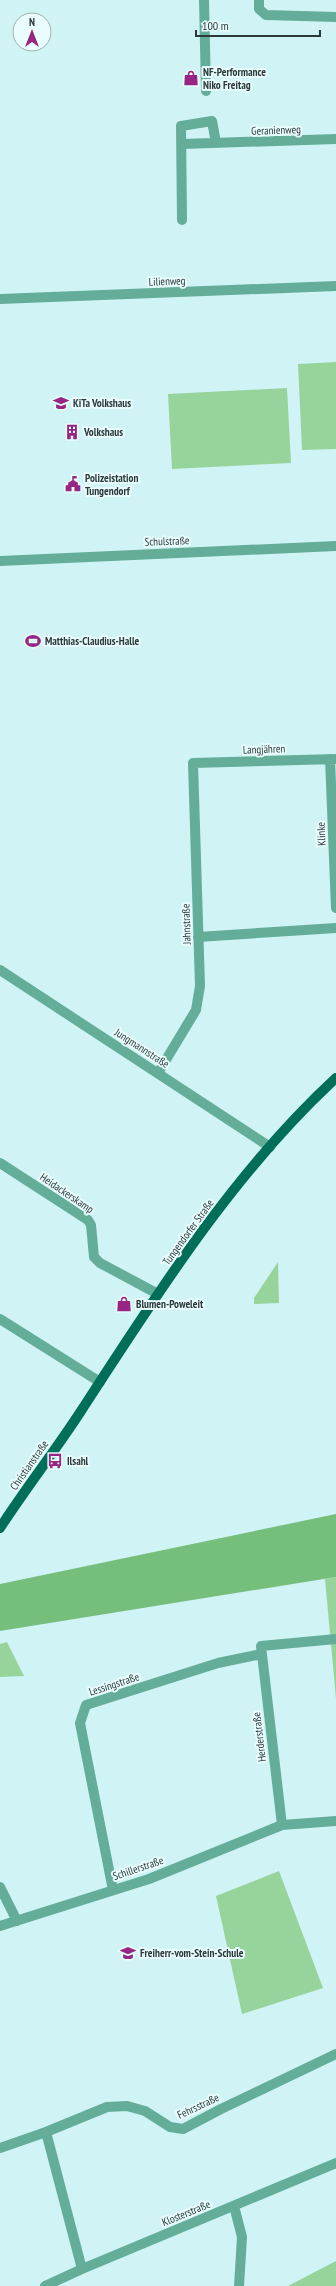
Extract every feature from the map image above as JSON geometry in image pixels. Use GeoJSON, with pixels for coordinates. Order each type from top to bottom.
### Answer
{"type":"FeatureCollection","features":[{"type":"Feature","properties":{"kind":"main road","name":"Tungendorfer Straße"},"geometry":{"type":"LineString","coordinates":[[78,1416],[158,1294],[250,1168],[336,1078]]}},
{"type":"Feature","properties":{"kind":"main road","name":"Christianstraße"},"geometry":{"type":"LineString","coordinates":[[0,1528],[4,1514],[78,1416]]}},
{"type":"Feature","properties":{"kind":"street"},"geometry":{"type":"LineString","coordinates":[[204,0],[206,91]]}},
{"type":"Feature","properties":{"kind":"street"},"geometry":{"type":"LineString","coordinates":[[260,0],[259,9],[266,15],[336,17]]}},
{"type":"Feature","properties":{"kind":"street"},"geometry":{"type":"LineString","coordinates":[[182,220],[181,126],[212,120],[216,143]]}},
{"type":"Feature","properties":{"kind":"street","name":"Geranienweg"},"geometry":{"type":"LineString","coordinates":[[182,144],[336,139]]}},
{"type":"Feature","properties":{"kind":"street","name":"Lilienweg"},"geometry":{"type":"LineString","coordinates":[[0,299],[336,286]]}},
{"type":"Feature","properties":{"kind":"street","name":"Schulstraße"},"geometry":{"type":"LineString","coordinates":[[0,561],[336,546]]}},
{"type":"Feature","properties":{"kind":"street","name":"Langjähren"},"geometry":{"type":"LineString","coordinates":[[193,763],[333,759]]}},
{"type":"Feature","properties":{"kind":"street","name":"Klinke"},"geometry":{"type":"LineString","coordinates":[[333,759],[336,908]]}},
{"type":"Feature","properties":{"kind":"street","name":"Jahnstraße"},"geometry":{"type":"LineString","coordinates":[[158,1073],[196,1010],[200,986],[193,763]]}},
{"type":"Feature","properties":{"kind":"street"},"geometry":{"type":"LineString","coordinates":[[198,937],[336,928]]}},
{"type":"Feature","properties":{"kind":"street","name":"Jungmannstraße"},"geometry":{"type":"LineString","coordinates":[[0,970],[270,1147]]}},
{"type":"Feature","properties":{"kind":"street","name":"Heidackerskamp"},"geometry":{"type":"LineString","coordinates":[[0,1163],[88,1220],[91,1225],[94,1257],[100,1263],[158,1294]]}},
{"type":"Feature","properties":{"kind":"street"},"geometry":{"type":"LineString","coordinates":[[0,1319],[100,1382]]}},
{"type":"Feature","properties":{"kind":"street"},"geometry":{"type":"LineString","coordinates":[[261,1650],[336,1639]]}},
{"type":"Feature","properties":{"kind":"street","name":"Herderstraße"},"geometry":{"type":"LineString","coordinates":[[261,1650],[282,1825]]}},
{"type":"Feature","properties":{"kind":"street","name":"Lessingstraße"},"geometry":{"type":"LineString","coordinates":[[113,1890],[80,1723],[86,1705],[261,1650]]}},
{"type":"Feature","properties":{"kind":"street","name":"Schillerstraße"},"geometry":{"type":"LineString","coordinates":[[0,1926],[149,1878],[282,1825],[336,1821]]}},
{"type":"Feature","properties":{"kind":"street"},"geometry":{"type":"LineString","coordinates":[[0,1887],[17,1921]]}},
{"type":"Feature","properties":{"kind":"street","name":"Fehrsstraße"},"geometry":{"type":"LineString","coordinates":[[0,2148],[46,2132],[107,2107],[127,2106],[145,2111],[170,2127],[183,2130],[221,2109],[336,2054]]}},
{"type":"Feature","properties":{"kind":"street"},"geometry":{"type":"LineString","coordinates":[[46,2132],[82,2268]]}},
{"type":"Feature","properties":{"kind":"street","name":"Klosterstraße"},"geometry":{"type":"LineString","coordinates":[[45,2286],[82,2268],[336,2163]]}},
{"type":"Feature","properties":{"kind":"street"},"geometry":{"type":"LineString","coordinates":[[234,2206],[242,2237],[239,2286]]}},
{"type":"Feature","properties":{"kind":"green space"},"geometry":{"type":"Polygon","coordinates":[[[336,362],[336,449],[302,450],[298,364],[336,362]]]}},
{"type":"Feature","properties":{"kind":"green space"},"geometry":{"type":"Polygon","coordinates":[[[287,388],[291,463],[172,469],[168,394],[287,388]]]}},
{"type":"Feature","properties":{"kind":"green space"},"geometry":{"type":"Polygon","coordinates":[[[278,1262],[279,1303],[254,1304],[254,1298],[278,1262]]]}},
{"type":"Feature","properties":{"kind":"green space"},"geometry":{"type":"Polygon","coordinates":[[[336,1514],[336,1577],[0,1631],[0,1584],[336,1514]]]}},
{"type":"Feature","properties":{"kind":"green space"},"geometry":{"type":"Polygon","coordinates":[[[336,1577],[336,1699],[325,1579],[336,1577]]]}},
{"type":"Feature","properties":{"kind":"green space"},"geometry":{"type":"Polygon","coordinates":[[[7,1642],[24,1676],[0,1677],[0,1644],[7,1642]]]}},
{"type":"Feature","properties":{"kind":"green space"},"geometry":{"type":"Polygon","coordinates":[[[279,1871],[323,1988],[242,2014],[216,1896],[279,1871]]]}},
{"type":"Feature","properties":{"kind":"green space"},"geometry":{"type":"Polygon","coordinates":[[[336,2261],[336,2286],[288,2286],[336,2261]]]}},
{"type":"Feature","properties":{"kind":"place","name":"NF-Performance Niko Freitag"},"geometry":{"type":"Point","coordinates":[191,78]}},
{"type":"Feature","properties":{"kind":"place","name":"KiTa Volkshaus"},"geometry":{"type":"Point","coordinates":[61,403]}},
{"type":"Feature","properties":{"kind":"place","name":"Volkshaus"},"geometry":{"type":"Point","coordinates":[72,432]}},
{"type":"Feature","properties":{"kind":"place","name":"Polizeistation Tungendorf"},"geometry":{"type":"Point","coordinates":[73,484]}},
{"type":"Feature","properties":{"kind":"place","name":"Matthias-Claudius-Halle"},"geometry":{"type":"Point","coordinates":[33,641]}},
{"type":"Feature","properties":{"kind":"place","name":"Blumen-Poweleit"},"geometry":{"type":"Point","coordinates":[124,1304]}},
{"type":"Feature","properties":{"kind":"place","name":"Ilsahl"},"geometry":{"type":"Point","coordinates":[55,1461]}},
{"type":"Feature","properties":{"kind":"place","name":"Freiherr-vom-Stein-Schule"},"geometry":{"type":"Point","coordinates":[128,1953]}}]}
